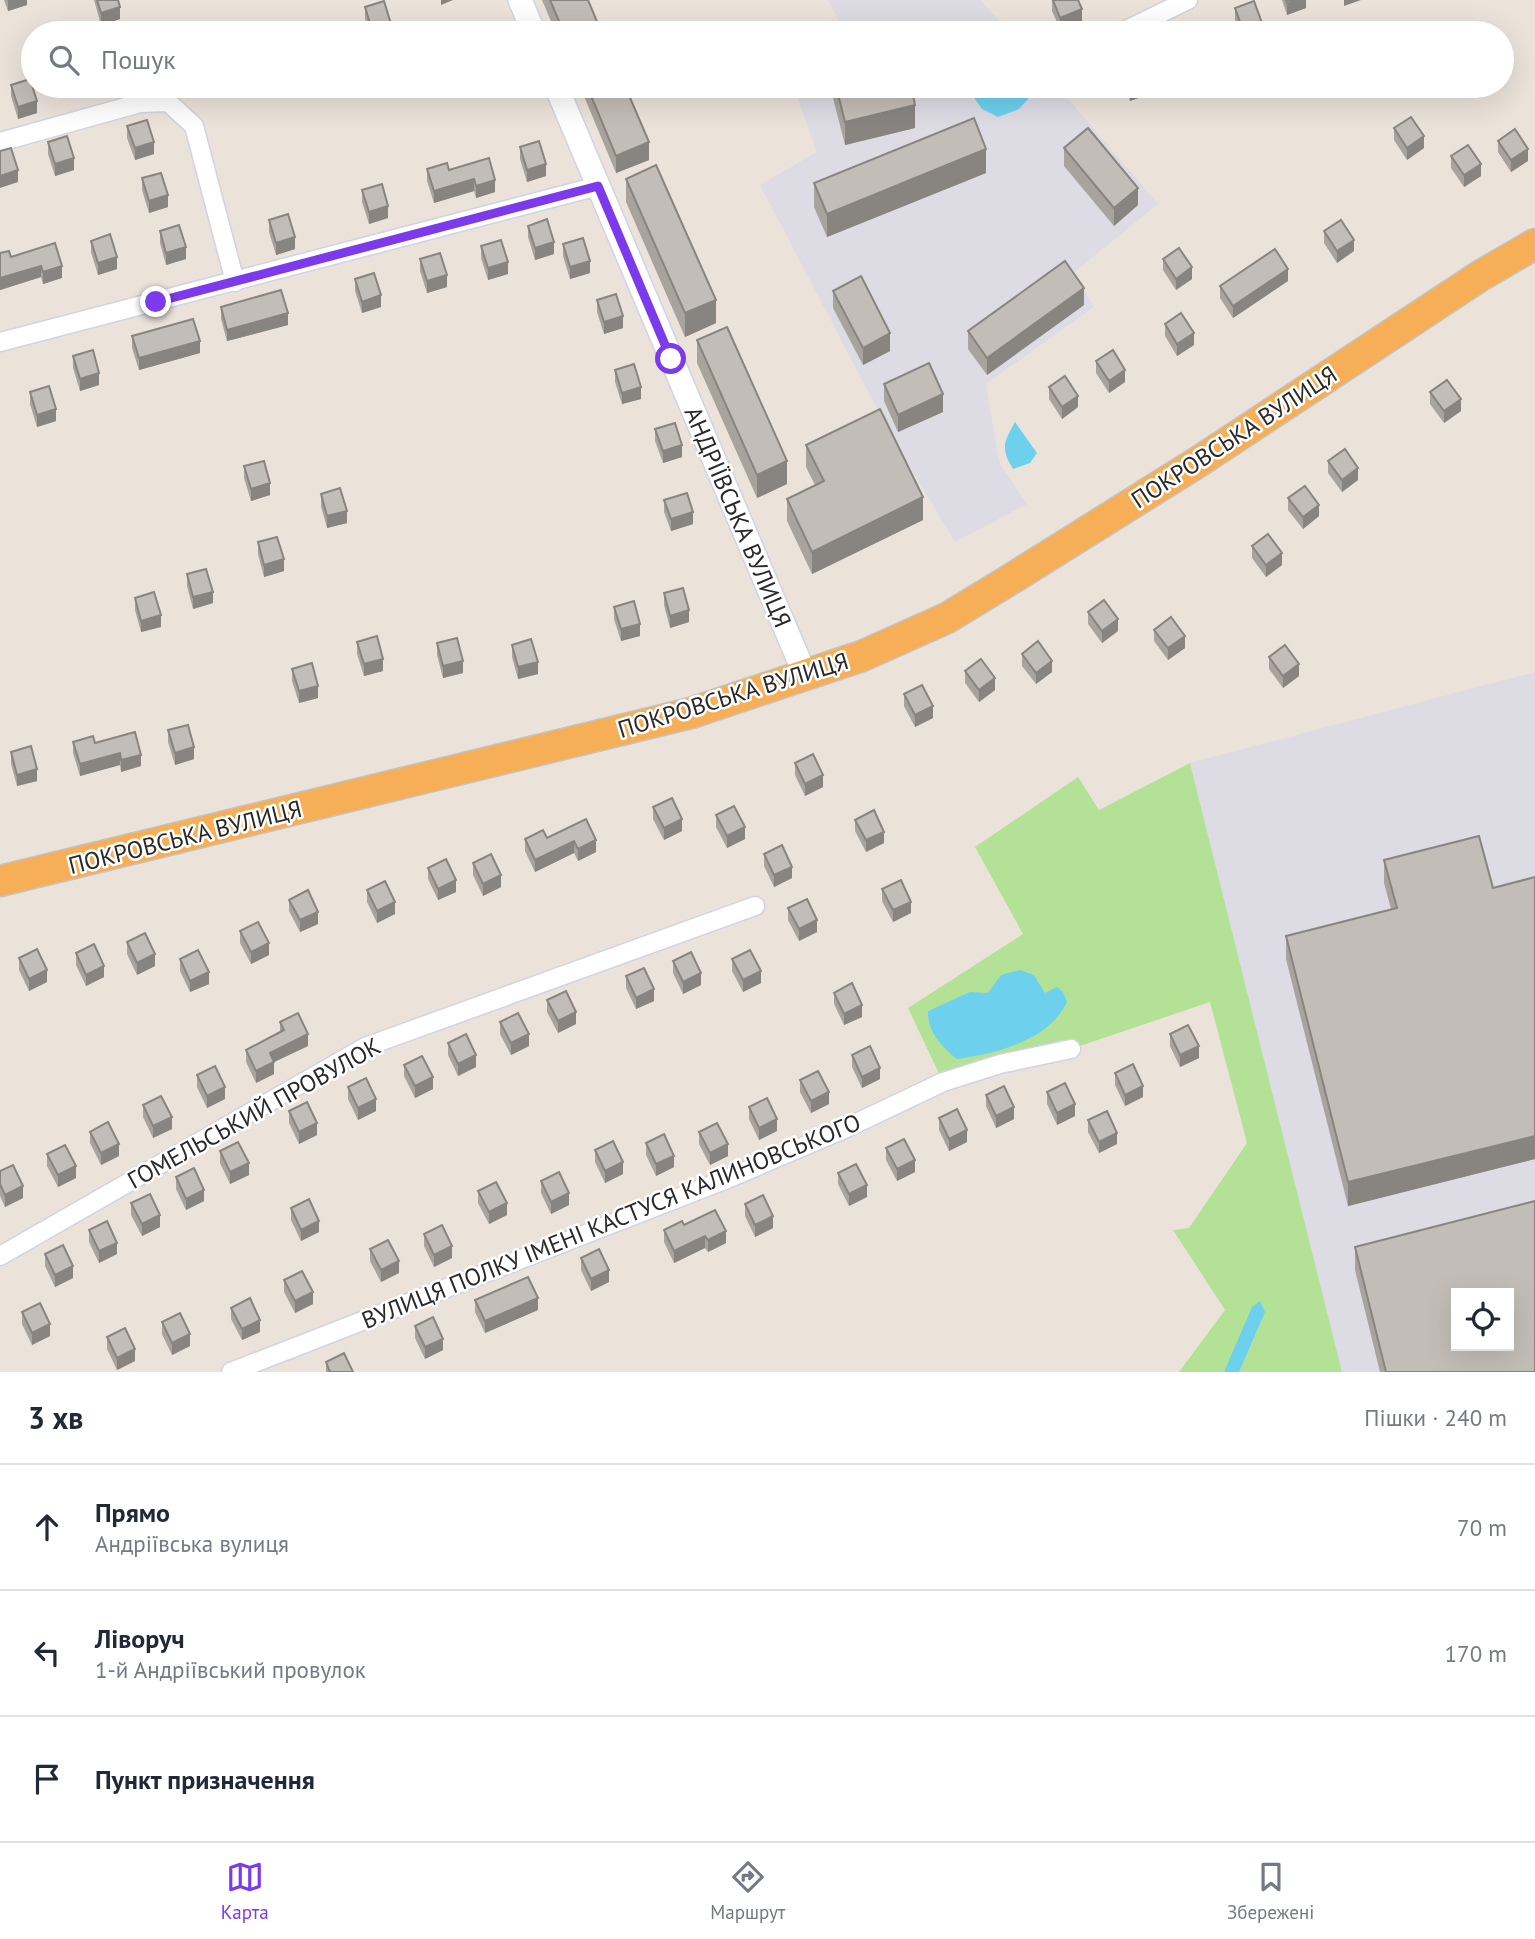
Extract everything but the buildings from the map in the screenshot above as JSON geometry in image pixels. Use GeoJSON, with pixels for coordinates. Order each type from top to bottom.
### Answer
{"type":"FeatureCollection","features":[{"type":"Feature","properties":{"kind":"highway","name":"ПОКРОВСЬКА ВУЛИЦЯ"},"geometry":{"type":"LineString","coordinates":[[0,881],[691,713],[806,677],[947,618],[1198,462],[1469,283],[1535,244]]}},
{"type":"Feature","properties":{"kind":"street"},"geometry":{"type":"LineString","coordinates":[[520,0],[529,21]]}},
{"type":"Feature","properties":{"kind":"street"},"geometry":{"type":"LineString","coordinates":[[1145,21],[1188,0]]}},
{"type":"Feature","properties":{"kind":"street","name":"АНДРІЇВСЬКА ВУЛИЦЯ"},"geometry":{"type":"LineString","coordinates":[[561,98],[806,677]]}},
{"type":"Feature","properties":{"kind":"street"},"geometry":{"type":"LineString","coordinates":[[0,142],[140,103],[169,102],[194,126],[234,282]]}},
{"type":"Feature","properties":{"kind":"street"},"geometry":{"type":"LineString","coordinates":[[0,342],[598,186]]}},
{"type":"Feature","properties":{"kind":"street","name":"ГОМЕЛЬСЬКИЙ ПРОВУЛОК"},"geometry":{"type":"LineString","coordinates":[[0,1256],[365,1047],[755,906]]}},
{"type":"Feature","properties":{"kind":"street","name":"ВУЛИЦЯ ПОЛКУ ІМЕНІ КАСТУСЯ КАЛИНОВСЬКОГО"},"geometry":{"type":"LineString","coordinates":[[231,1372],[727,1179],[842,1130],[943,1082],[1000,1063],[1071,1049]]}},
{"type":"Feature","properties":{"kind":"shaded area"},"geometry":{"type":"Polygon","coordinates":[[[828,0],[980,0],[999,21],[838,21],[828,0]]]}},
{"type":"Feature","properties":{"kind":"shaded area"},"geometry":{"type":"Polygon","coordinates":[[[797,98],[1067,98],[1158,204],[1073,273],[1094,307],[986,384],[999,462],[1027,504],[955,542],[892,437],[760,185],[817,152],[797,98]]]}},
{"type":"Feature","properties":{"kind":"shaded area"},"geometry":{"type":"Polygon","coordinates":[[[1535,672],[1535,1372],[1342,1372],[1190,763],[1535,672]]]}},
{"type":"Feature","properties":{"kind":"green space"},"geometry":{"type":"Polygon","coordinates":[[[1190,763],[1342,1372],[1179,1372],[1225,1310],[1173,1230],[1189,1228],[1247,1143],[1210,1002],[1071,1049],[943,1082],[908,1008],[1023,934],[975,847],[1078,777],[1099,810],[1190,763]]]}},
{"type":"Feature","properties":{"kind":"water"},"geometry":{"type":"Polygon","coordinates":[[[974,98],[1029,98],[1019,109],[998,117],[982,109],[974,98]]]}},
{"type":"Feature","properties":{"kind":"water"},"geometry":{"type":"Polygon","coordinates":[[[1015,422],[1037,453],[1030,463],[1013,469],[1006,456],[1005,445],[1015,422]]]}},
{"type":"Feature","properties":{"kind":"water"},"geometry":{"type":"Polygon","coordinates":[[[1020,970],[1034,975],[1045,993],[1057,987],[1063,992],[1067,1002],[1059,1015],[1048,1027],[1020,1043],[957,1059],[937,1038],[930,1025],[928,1011],[970,992],[988,993],[1001,975],[1020,970]]]}},
{"type":"Feature","properties":{"kind":"water"},"geometry":{"type":"Polygon","coordinates":[[[1260,1301],[1265,1312],[1239,1372],[1224,1372],[1252,1307],[1260,1301]]]}},
{"type":"Feature","properties":{"kind":"route"},"geometry":{"type":"LineString","coordinates":[[156,302],[598,186],[671,359]]}}]}
